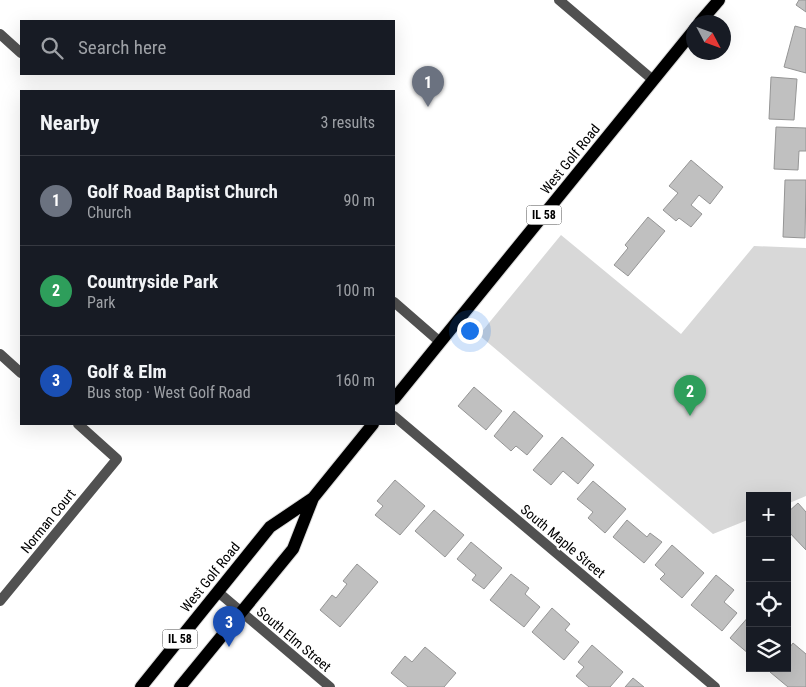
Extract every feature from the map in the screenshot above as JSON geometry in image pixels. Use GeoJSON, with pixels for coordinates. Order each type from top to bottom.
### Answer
{"type":"FeatureCollection","features":[{"type":"Feature","properties":{"kind":"main road"},"geometry":{"type":"LineString","coordinates":[[706,15],[717,1]]}},
{"type":"Feature","properties":{"kind":"main road","name":"West Golf Road"},"geometry":{"type":"LineString","coordinates":[[395,398],[686,40]]}},
{"type":"Feature","properties":{"kind":"main road","name":"West Golf Road"},"geometry":{"type":"LineString","coordinates":[[141,687],[270,527],[313,498],[373,425]]}},
{"type":"Feature","properties":{"kind":"main road","name":"West Golf Road"},"geometry":{"type":"LineString","coordinates":[[180,687],[292,549],[313,498]]}},
{"type":"Feature","properties":{"kind":"street"},"geometry":{"type":"LineString","coordinates":[[559,0],[653,80]]}},
{"type":"Feature","properties":{"kind":"street"},"geometry":{"type":"LineString","coordinates":[[0,34],[20,52]]}},
{"type":"Feature","properties":{"kind":"street"},"geometry":{"type":"LineString","coordinates":[[395,303],[440,342]]}},
{"type":"Feature","properties":{"kind":"street"},"geometry":{"type":"LineString","coordinates":[[0,354],[20,372]]}},
{"type":"Feature","properties":{"kind":"street","name":"South Maple Street"},"geometry":{"type":"LineString","coordinates":[[395,417],[715,687]]}},
{"type":"Feature","properties":{"kind":"street","name":"Norman Court"},"geometry":{"type":"LineString","coordinates":[[0,601],[117,459],[79,425]]}},
{"type":"Feature","properties":{"kind":"street","name":"South Elm Street"},"geometry":{"type":"LineString","coordinates":[[218,592],[330,687]]}},
{"type":"Feature","properties":{"kind":"shaded area"},"geometry":{"type":"Polygon","coordinates":[[[561,235],[681,334],[754,246],[806,248],[806,496],[791,502],[791,492],[746,492],[746,521],[713,534],[479,335],[561,235]]]}},
{"type":"Feature","properties":{"kind":"building"},"geometry":{"type":"Polygon","coordinates":[[[799,0],[806,0],[806,12],[796,5],[799,0]]]}},
{"type":"Feature","properties":{"kind":"building"},"geometry":{"type":"Polygon","coordinates":[[[795,26],[806,29],[806,73],[784,67],[795,26]]]}},
{"type":"Feature","properties":{"kind":"building"},"geometry":{"type":"Polygon","coordinates":[[[771,77],[797,79],[794,120],[769,119],[771,77]]]}},
{"type":"Feature","properties":{"kind":"building"},"geometry":{"type":"Polygon","coordinates":[[[776,127],[806,128],[806,151],[799,151],[798,170],[774,169],[776,127]]]}},
{"type":"Feature","properties":{"kind":"building"},"geometry":{"type":"Polygon","coordinates":[[[691,160],[723,187],[710,204],[699,195],[691,205],[702,214],[691,227],[679,218],[676,221],[663,210],[678,193],[669,186],[691,160]]]}},
{"type":"Feature","properties":{"kind":"building"},"geometry":{"type":"Polygon","coordinates":[[[785,180],[806,180],[805,238],[783,237],[785,180]]]}},
{"type":"Feature","properties":{"kind":"building"},"geometry":{"type":"Polygon","coordinates":[[[648,217],[665,231],[628,276],[614,265],[628,248],[625,245],[648,217]]]}},
{"type":"Feature","properties":{"kind":"building"},"geometry":{"type":"Polygon","coordinates":[[[474,387],[502,411],[486,430],[458,406],[474,387]]]}},
{"type":"Feature","properties":{"kind":"building"},"geometry":{"type":"Polygon","coordinates":[[[514,411],[543,436],[527,455],[516,446],[511,451],[494,436],[514,411]]]}},
{"type":"Feature","properties":{"kind":"building"},"geometry":{"type":"Polygon","coordinates":[[[562,437],[594,465],[578,484],[563,471],[551,485],[533,470],[562,437]]]}},
{"type":"Feature","properties":{"kind":"building"},"geometry":{"type":"Polygon","coordinates":[[[395,480],[425,506],[400,535],[375,515],[383,506],[377,501],[395,480]]]}},
{"type":"Feature","properties":{"kind":"building"},"geometry":{"type":"Polygon","coordinates":[[[593,481],[626,509],[605,533],[588,518],[593,512],[577,499],[593,481]]]}},
{"type":"Feature","properties":{"kind":"building"},"geometry":{"type":"Polygon","coordinates":[[[798,503],[806,512],[806,550],[791,534],[791,509],[798,503]]]}},
{"type":"Feature","properties":{"kind":"building"},"geometry":{"type":"Polygon","coordinates":[[[434,510],[464,535],[445,557],[415,531],[434,510]]]}},
{"type":"Feature","properties":{"kind":"building"},"geometry":{"type":"Polygon","coordinates":[[[627,520],[647,537],[650,533],[662,542],[644,563],[613,537],[627,520]]]}},
{"type":"Feature","properties":{"kind":"building"},"geometry":{"type":"Polygon","coordinates":[[[471,542],[502,568],[484,589],[472,580],[476,575],[457,559],[471,542]]]}},
{"type":"Feature","properties":{"kind":"building"},"geometry":{"type":"Polygon","coordinates":[[[672,545],[704,573],[682,598],[660,579],[665,574],[655,565],[672,545]]]}},
{"type":"Feature","properties":{"kind":"building"},"geometry":{"type":"Polygon","coordinates":[[[357,564],[378,582],[340,627],[320,610],[332,595],[336,598],[347,584],[343,581],[357,564]]]}},
{"type":"Feature","properties":{"kind":"building"},"geometry":{"type":"Polygon","coordinates":[[[511,574],[529,588],[525,594],[540,607],[524,627],[490,600],[511,574]]]}},
{"type":"Feature","properties":{"kind":"building"},"geometry":{"type":"Polygon","coordinates":[[[716,575],[734,590],[724,602],[737,613],[722,631],[691,605],[716,575]]]}},
{"type":"Feature","properties":{"kind":"building"},"geometry":{"type":"Polygon","coordinates":[[[552,608],[570,624],[565,630],[579,642],[564,660],[532,632],[552,608]]]}},
{"type":"Feature","properties":{"kind":"building"},"geometry":{"type":"Polygon","coordinates":[[[746,620],[746,651],[730,638],[746,620]]]}},
{"type":"Feature","properties":{"kind":"building"},"geometry":{"type":"Polygon","coordinates":[[[793,643],[806,654],[806,687],[788,687],[770,672],[791,672],[791,646],[793,643]]]}},
{"type":"Feature","properties":{"kind":"building"},"geometry":{"type":"Polygon","coordinates":[[[592,645],[623,672],[610,687],[589,687],[576,676],[584,667],[578,662],[592,645]]]}},
{"type":"Feature","properties":{"kind":"building"},"geometry":{"type":"Polygon","coordinates":[[[425,647],[456,673],[444,687],[408,687],[391,673],[405,656],[412,662],[425,647]]]}},
{"type":"Feature","properties":{"kind":"building"},"geometry":{"type":"Polygon","coordinates":[[[633,678],[644,687],[625,687],[633,678]]]}},
{"type":"Feature","properties":{"kind":"place","name":"Golf Road Baptist Church"},"geometry":{"type":"Point","coordinates":[428,107]}},
{"type":"Feature","properties":{"kind":"place","name":"Countryside Park"},"geometry":{"type":"Point","coordinates":[690,416]}},
{"type":"Feature","properties":{"kind":"place","name":"Golf & Elm"},"geometry":{"type":"Point","coordinates":[229,647]}}]}
